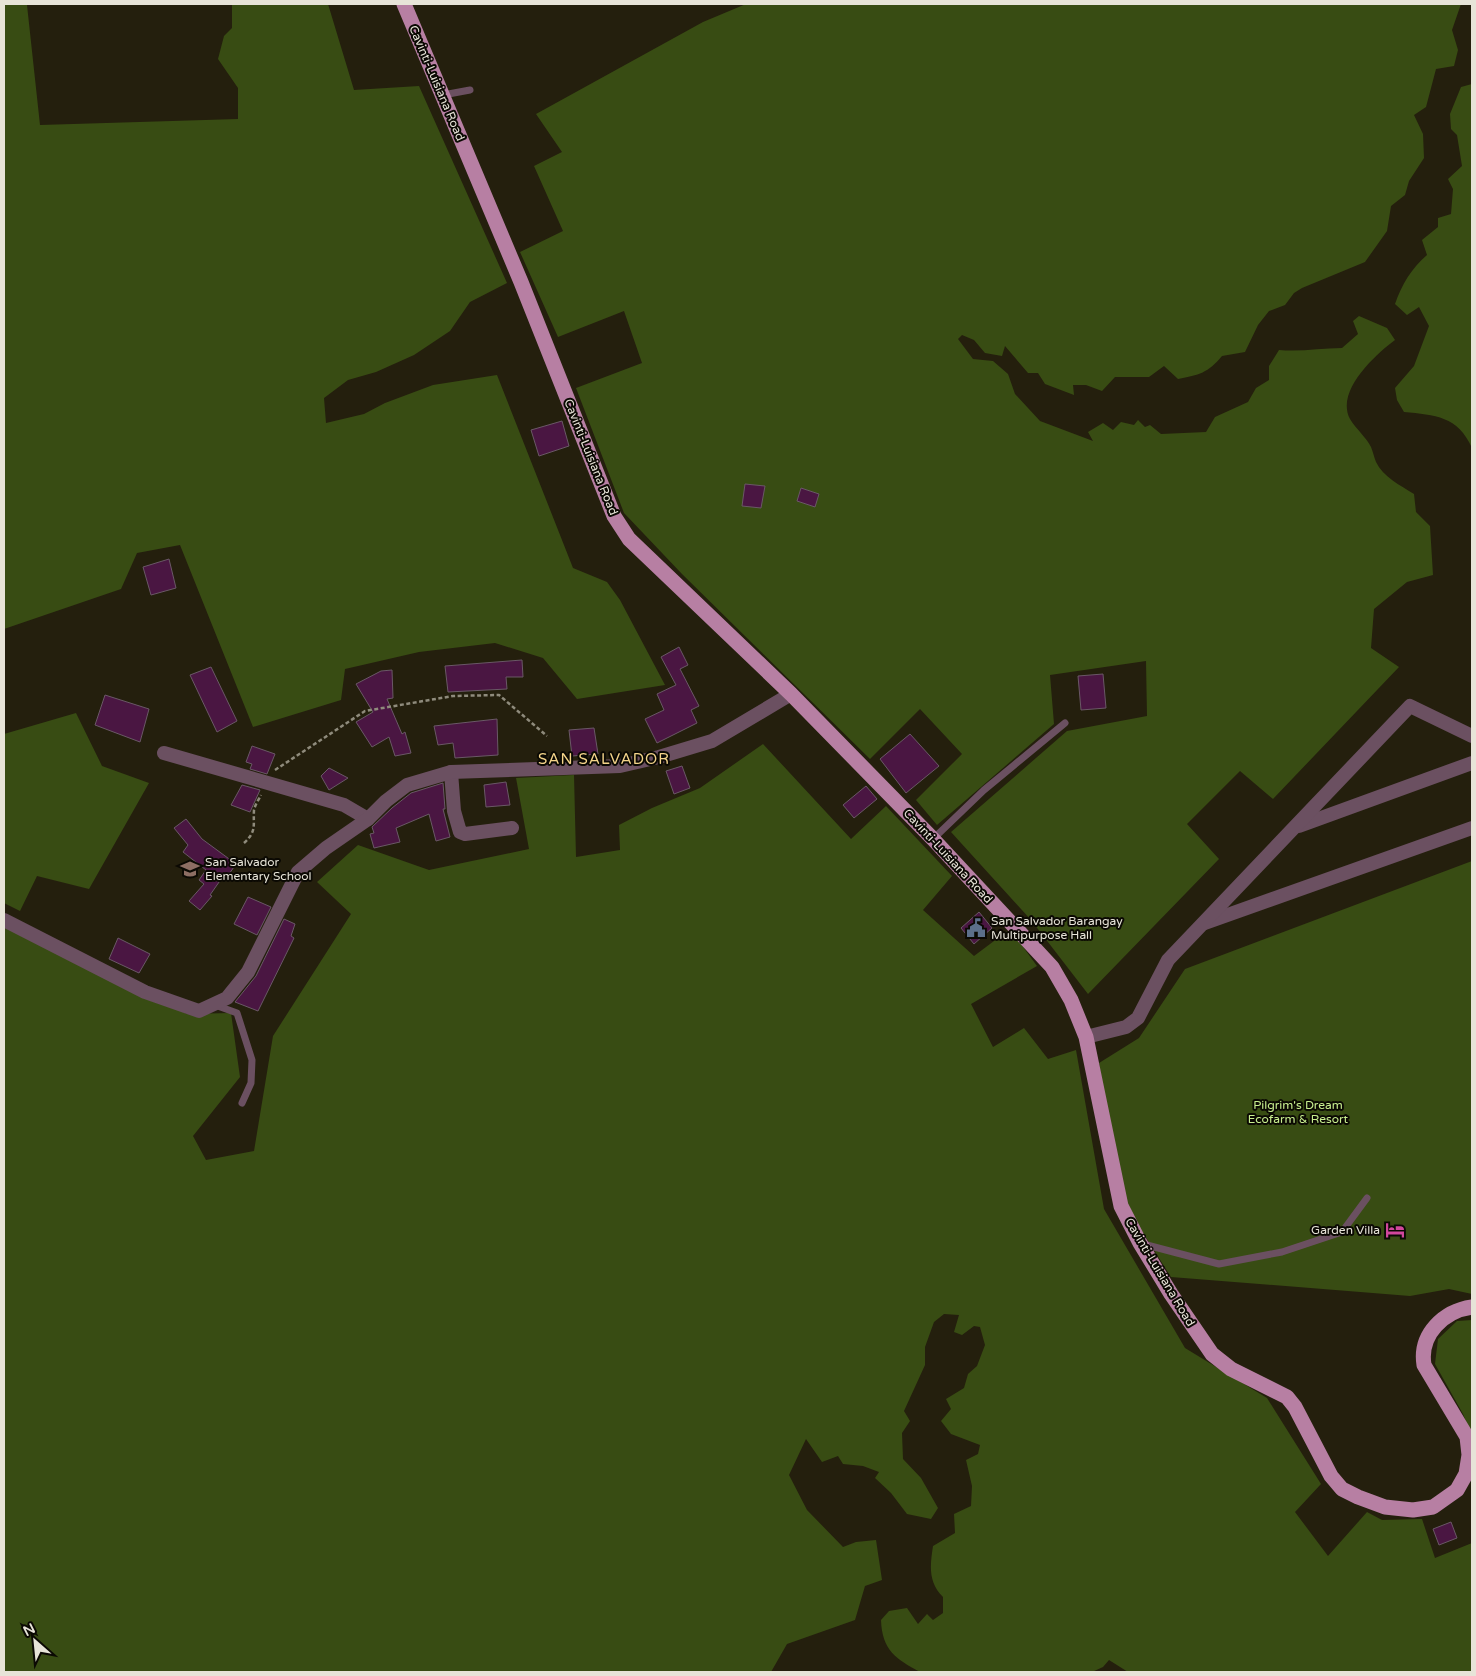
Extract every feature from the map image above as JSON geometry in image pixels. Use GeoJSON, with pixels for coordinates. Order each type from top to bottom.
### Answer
{"type":"FeatureCollection","features":[{"type":"Feature","properties":{"kind":"main road","name":"Cavinti-Luisiana Road"},"geometry":{"type":"LineString","coordinates":[[404,4],[521,282],[614,516],[630,539],[792,694],[933,839],[1052,967],[1071,1000],[1086,1037],[1120,1206],[1171,1294],[1212,1354],[1231,1369],[1287,1397],[1295,1407],[1331,1476],[1342,1488],[1358,1498],[1385,1507],[1413,1510],[1433,1507],[1457,1490],[1466,1474],[1469,1455],[1467,1437],[1428,1373],[1422,1355],[1424,1346],[1436,1324],[1448,1314],[1472,1307]]}},
{"type":"Feature","properties":{"kind":"street"},"geometry":{"type":"LineString","coordinates":[[4,920],[145,992],[199,1011],[227,998],[248,972],[298,872],[326,848],[368,819],[386,801],[407,785],[451,772],[620,766],[659,758],[712,741],[792,694]]}},
{"type":"Feature","properties":{"kind":"street"},"geometry":{"type":"LineString","coordinates":[[1086,1037],[1132,1025],[1138,1018],[1168,960],[1410,706],[1472,736]]}},
{"type":"Feature","properties":{"kind":"street"},"geometry":{"type":"LineString","coordinates":[[164,753],[344,805],[368,819]]}},
{"type":"Feature","properties":{"kind":"street"},"geometry":{"type":"LineString","coordinates":[[1295,828],[1472,764]]}},
{"type":"Feature","properties":{"kind":"street"},"geometry":{"type":"LineString","coordinates":[[451,772],[454,811],[460,832],[465,834],[512,828]]}},
{"type":"Feature","properties":{"kind":"street"},"geometry":{"type":"LineString","coordinates":[[1202,924],[1472,828]]}},
{"type":"Feature","properties":{"kind":"lane"},"geometry":{"type":"LineString","coordinates":[[442,95],[470,90]]}},
{"type":"Feature","properties":{"kind":"lane"},"geometry":{"type":"LineString","coordinates":[[933,839],[984,790],[1065,723]]}},
{"type":"Feature","properties":{"kind":"lane"},"geometry":{"type":"LineString","coordinates":[[212,1005],[234,1010],[240,1018],[252,1060],[251,1083],[242,1103]]}},
{"type":"Feature","properties":{"kind":"lane"},"geometry":{"type":"LineString","coordinates":[[1140,1243],[1219,1264],[1282,1252],[1342,1232],[1367,1198]]}},
{"type":"Feature","properties":{"kind":"path"},"geometry":{"type":"LineString","coordinates":[[244,843],[253,835],[256,817],[254,809],[263,781],[365,711],[453,696],[499,695],[547,736]]}},
{"type":"Feature","properties":{"kind":"green space"},"geometry":{"type":"Polygon","coordinates":[[[4,4],[27,5],[40,125],[238,119],[238,88],[218,59],[224,36],[232,28],[232,4],[328,4],[354,90],[419,86],[507,283],[470,302],[450,331],[414,355],[376,372],[348,380],[324,398],[326,423],[364,414],[385,403],[433,385],[497,375],[573,568],[607,582],[620,600],[665,685],[577,699],[543,658],[495,643],[419,652],[345,669],[341,700],[253,727],[180,545],[137,553],[121,589],[4,629],[4,4]]]}},
{"type":"Feature","properties":{"kind":"green space"},"geometry":{"type":"Polygon","coordinates":[[[746,4],[1461,4],[1452,30],[1458,50],[1454,66],[1436,69],[1426,107],[1414,115],[1423,134],[1424,158],[1409,181],[1405,195],[1391,206],[1387,231],[1365,262],[1302,288],[1294,293],[1285,305],[1269,311],[1258,325],[1245,352],[1222,356],[1207,370],[1192,376],[1178,379],[1164,366],[1149,377],[1115,377],[1102,391],[1086,385],[1073,385],[1074,395],[1045,384],[1038,373],[1028,373],[1005,346],[1002,356],[985,353],[974,340],[962,335],[958,339],[973,359],[993,361],[1008,374],[1015,394],[1040,421],[1093,441],[1088,432],[1103,423],[1113,430],[1121,422],[1134,425],[1138,420],[1145,427],[1150,425],[1161,434],[1206,432],[1215,417],[1248,402],[1256,388],[1269,380],[1269,366],[1279,350],[1295,351],[1342,348],[1358,334],[1353,321],[1359,316],[1387,328],[1395,340],[1378,354],[1360,374],[1348,397],[1347,408],[1350,419],[1371,447],[1379,467],[1392,480],[1414,494],[1416,512],[1430,526],[1433,575],[1407,582],[1374,609],[1371,648],[1399,667],[1273,799],[1240,771],[1187,824],[1219,859],[1088,994],[1031,920],[951,832],[1067,731],[1147,716],[1146,661],[1050,675],[1054,724],[937,825],[916,800],[962,754],[920,709],[870,759],[682,574],[624,513],[576,388],[642,363],[624,311],[558,337],[520,252],[563,231],[534,166],[562,152],[536,114],[703,22],[746,4]]]}},
{"type":"Feature","properties":{"kind":"green space"},"geometry":{"type":"Polygon","coordinates":[[[1472,84],[1472,448],[1460,429],[1453,423],[1435,416],[1404,412],[1397,400],[1395,388],[1414,366],[1429,326],[1419,307],[1407,315],[1395,304],[1408,277],[1427,255],[1422,240],[1438,227],[1438,218],[1451,214],[1453,189],[1448,179],[1462,166],[1457,135],[1451,129],[1450,114],[1461,87],[1472,84]]]}},
{"type":"Feature","properties":{"kind":"green space"},"geometry":{"type":"Polygon","coordinates":[[[76,713],[102,766],[149,783],[89,889],[37,876],[20,911],[4,903],[4,734],[76,713]]]}},
{"type":"Feature","properties":{"kind":"green space"},"geometry":{"type":"Polygon","coordinates":[[[763,744],[851,839],[886,806],[952,876],[923,910],[974,956],[1010,929],[1037,966],[971,1004],[993,1047],[1024,1028],[1048,1059],[1076,1050],[1104,1209],[1185,1348],[1267,1398],[1321,1484],[1295,1512],[1328,1556],[1367,1512],[1382,1520],[1422,1519],[1435,1558],[1472,1543],[1472,1672],[1128,1672],[1109,1660],[1103,1667],[1092,1672],[920,1672],[904,1663],[887,1646],[881,1620],[889,1611],[907,1608],[918,1624],[927,1614],[933,1620],[943,1613],[943,1597],[932,1580],[931,1560],[933,1546],[955,1533],[954,1514],[971,1506],[972,1486],[966,1460],[978,1454],[980,1445],[951,1434],[941,1421],[951,1409],[946,1399],[964,1388],[968,1374],[977,1366],[985,1345],[980,1327],[974,1326],[962,1335],[954,1332],[959,1315],[944,1314],[934,1322],[925,1347],[925,1365],[904,1411],[910,1421],[902,1433],[903,1459],[921,1478],[938,1508],[931,1519],[907,1514],[891,1493],[875,1478],[879,1472],[863,1466],[843,1464],[838,1456],[822,1462],[806,1439],[789,1475],[807,1510],[843,1547],[856,1542],[876,1540],[882,1580],[865,1586],[855,1620],[787,1644],[771,1672],[4,1672],[4,925],[187,1014],[231,1013],[240,1077],[193,1136],[206,1160],[254,1151],[273,1036],[351,914],[317,882],[358,845],[429,870],[529,849],[516,778],[574,775],[576,857],[620,850],[619,825],[652,808],[700,788],[763,744]]]}},
{"type":"Feature","properties":{"kind":"green space","name":"Pilgrim's Dream Ecofarm & Resort"},"geometry":{"type":"Polygon","coordinates":[[[1472,861],[1472,1294],[1449,1289],[1410,1296],[1171,1277],[1121,1198],[1099,1063],[1139,1038],[1185,969],[1472,861]]]}},
{"type":"Feature","properties":{"kind":"green space"},"geometry":{"type":"Polygon","coordinates":[[[1472,1320],[1472,1436],[1463,1414],[1435,1364],[1438,1339],[1457,1321],[1472,1320]]]}},
{"type":"Feature","properties":{"kind":"building"},"geometry":{"type":"Polygon","coordinates":[[[562,421],[569,446],[539,456],[531,430],[562,421]]]}},
{"type":"Feature","properties":{"kind":"building"},"geometry":{"type":"Polygon","coordinates":[[[745,484],[765,486],[761,508],[742,506],[745,484]]]}},
{"type":"Feature","properties":{"kind":"building"},"geometry":{"type":"Polygon","coordinates":[[[801,488],[819,494],[815,507],[797,501],[801,488]]]}},
{"type":"Feature","properties":{"kind":"building"},"geometry":{"type":"Polygon","coordinates":[[[169,559],[176,588],[151,595],[143,567],[169,559]]]}},
{"type":"Feature","properties":{"kind":"building"},"geometry":{"type":"Polygon","coordinates":[[[679,647],[688,665],[680,669],[699,706],[691,710],[697,723],[657,743],[645,719],[664,710],[657,694],[676,685],[661,657],[679,647]]]}},
{"type":"Feature","properties":{"kind":"building"},"geometry":{"type":"Polygon","coordinates":[[[522,660],[523,677],[506,677],[507,689],[448,692],[445,666],[522,660]]]}},
{"type":"Feature","properties":{"kind":"building"},"geometry":{"type":"Polygon","coordinates":[[[211,667],[237,721],[217,732],[190,675],[211,667]]]}},
{"type":"Feature","properties":{"kind":"building"},"geometry":{"type":"Polygon","coordinates":[[[392,670],[393,698],[387,699],[402,734],[405,732],[411,753],[395,756],[389,737],[372,747],[356,722],[373,712],[356,684],[381,671],[392,670]]]}},
{"type":"Feature","properties":{"kind":"building"},"geometry":{"type":"Polygon","coordinates":[[[1103,674],[1106,708],[1081,710],[1078,676],[1103,674]]]}},
{"type":"Feature","properties":{"kind":"building"},"geometry":{"type":"Polygon","coordinates":[[[105,695],[149,709],[140,742],[95,725],[105,695]]]}},
{"type":"Feature","properties":{"kind":"building"},"geometry":{"type":"Polygon","coordinates":[[[497,719],[498,755],[455,758],[453,743],[438,745],[434,726],[497,719]]]}},
{"type":"Feature","properties":{"kind":"building"},"geometry":{"type":"Polygon","coordinates":[[[594,728],[598,754],[572,756],[569,730],[594,728]]]}},
{"type":"Feature","properties":{"kind":"building"},"geometry":{"type":"Polygon","coordinates":[[[910,734],[939,766],[906,793],[880,759],[910,734]]]}},
{"type":"Feature","properties":{"kind":"building"},"geometry":{"type":"Polygon","coordinates":[[[252,746],[275,754],[267,774],[250,769],[252,764],[246,762],[252,746]]]}},
{"type":"Feature","properties":{"kind":"building"},"geometry":{"type":"Polygon","coordinates":[[[682,766],[690,788],[674,794],[666,771],[682,766]]]}},
{"type":"Feature","properties":{"kind":"building"},"geometry":{"type":"Polygon","coordinates":[[[329,768],[348,778],[329,790],[321,776],[329,768]]]}},
{"type":"Feature","properties":{"kind":"building"},"geometry":{"type":"Polygon","coordinates":[[[506,782],[510,805],[486,807],[484,785],[506,782]]]}},
{"type":"Feature","properties":{"kind":"building"},"geometry":{"type":"Polygon","coordinates":[[[443,783],[445,809],[443,809],[450,837],[436,841],[429,814],[396,828],[400,842],[374,848],[370,834],[374,833],[372,827],[392,808],[411,793],[443,783]]]}},
{"type":"Feature","properties":{"kind":"building"},"geometry":{"type":"Polygon","coordinates":[[[242,785],[260,790],[250,812],[231,805],[242,785]]]}},
{"type":"Feature","properties":{"kind":"building"},"geometry":{"type":"Polygon","coordinates":[[[866,786],[877,799],[854,818],[843,805],[866,786]]]}},
{"type":"Feature","properties":{"kind":"building"},"geometry":{"type":"Polygon","coordinates":[[[186,819],[202,839],[236,864],[227,877],[224,875],[210,895],[212,896],[200,910],[189,901],[204,884],[199,880],[206,870],[183,852],[188,845],[174,828],[186,819]]]}},
{"type":"Feature","properties":{"kind":"building"},"geometry":{"type":"Polygon","coordinates":[[[248,897],[271,907],[257,935],[234,924],[248,897]]]}},
{"type":"Feature","properties":{"kind":"building","name":"San Salvador Barangay Multipurpose Hall"},"geometry":{"type":"Polygon","coordinates":[[[979,912],[992,928],[974,944],[961,928],[979,912]]]}},
{"type":"Feature","properties":{"kind":"building"},"geometry":{"type":"Polygon","coordinates":[[[284,919],[295,924],[291,936],[294,938],[258,1011],[235,1002],[256,976],[284,919]]]}},
{"type":"Feature","properties":{"kind":"building"},"geometry":{"type":"Polygon","coordinates":[[[118,938],[150,954],[139,973],[109,959],[118,938]]]}},
{"type":"Feature","properties":{"kind":"building"},"geometry":{"type":"Polygon","coordinates":[[[1451,1522],[1457,1538],[1439,1545],[1433,1529],[1451,1522]]]}},
{"type":"Feature","properties":{"kind":"place","name":"San Salvador Elementary School"},"geometry":{"type":"Point","coordinates":[190,869]}},
{"type":"Feature","properties":{"kind":"place","name":"San Salvador Barangay Multipurpose Hall"},"geometry":{"type":"Point","coordinates":[976,928]}},
{"type":"Feature","properties":{"kind":"place","name":"Garden Villa"},"geometry":{"type":"Point","coordinates":[1395,1230]}},
{"type":"Feature","properties":{"kind":"district","name":"SAN SALVADOR"},"geometry":{"type":"Point","coordinates":[604,759]}}]}
